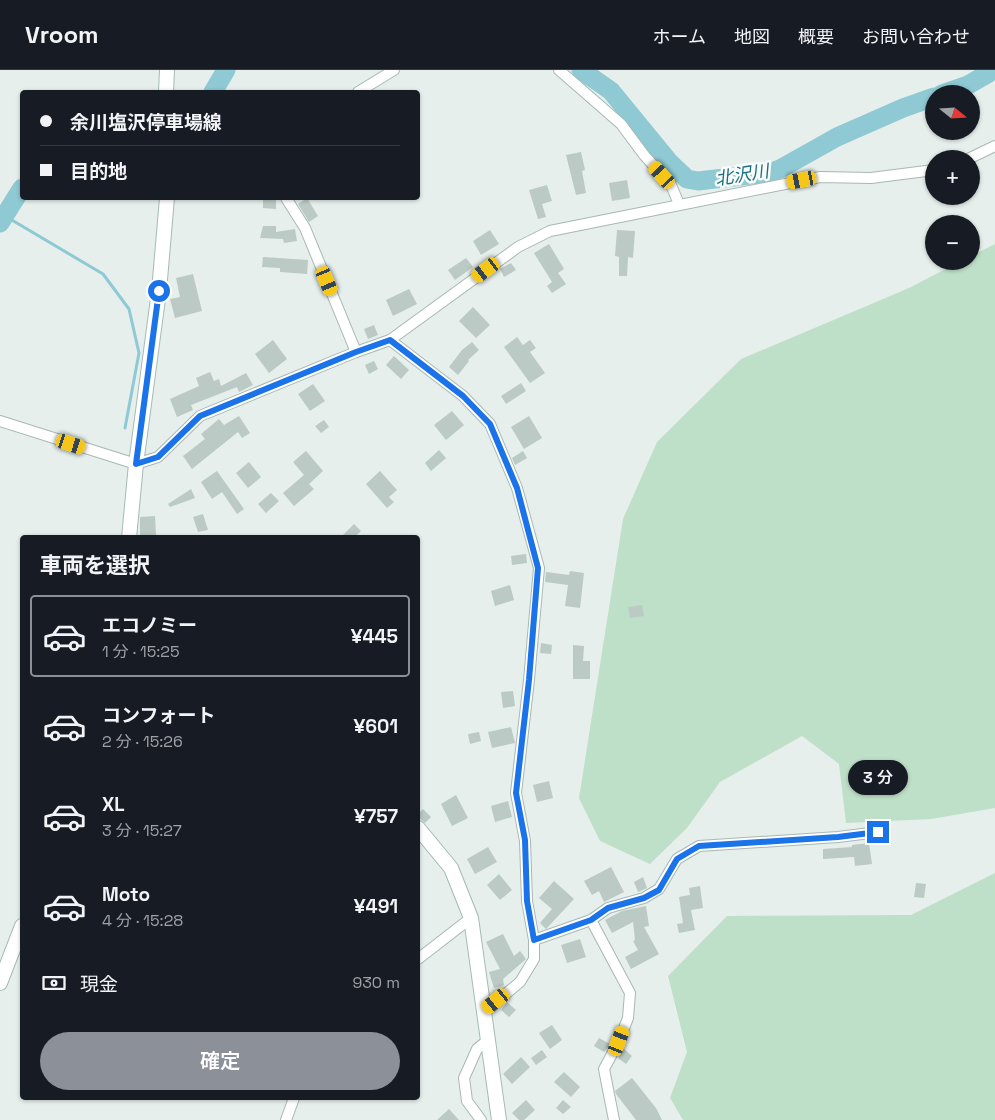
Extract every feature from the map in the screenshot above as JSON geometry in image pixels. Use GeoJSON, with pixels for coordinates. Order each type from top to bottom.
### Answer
{"type":"FeatureCollection","features":[{"type":"Feature","properties":{"kind":"main road"},"geometry":{"type":"LineString","coordinates":[[166,90],[167,70]]}},
{"type":"Feature","properties":{"kind":"main road"},"geometry":{"type":"LineString","coordinates":[[129,535],[136,464],[159,291],[168,200]]}},
{"type":"Feature","properties":{"kind":"main road"},"geometry":{"type":"LineString","coordinates":[[420,830],[451,868],[471,918],[500,1120]]}},
{"type":"Feature","properties":{"kind":"main road"},"geometry":{"type":"LineString","coordinates":[[0,983],[20,931]]}},
{"type":"Feature","properties":{"kind":"street"},"geometry":{"type":"LineString","coordinates":[[361,90],[394,70]]}},
{"type":"Feature","properties":{"kind":"street"},"geometry":{"type":"LineString","coordinates":[[559,70],[621,124],[644,155],[671,185],[679,204]]}},
{"type":"Feature","properties":{"kind":"street"},"geometry":{"type":"LineString","coordinates":[[980,153],[995,146]]}},
{"type":"Feature","properties":{"kind":"street"},"geometry":{"type":"LineString","coordinates":[[0,421],[136,464],[158,457],[200,416],[390,340],[518,247],[550,231],[820,177],[871,178],[925,171]]}},
{"type":"Feature","properties":{"kind":"street"},"geometry":{"type":"LineString","coordinates":[[287,200],[305,228],[356,352]]}},
{"type":"Feature","properties":{"kind":"street"},"geometry":{"type":"LineString","coordinates":[[390,340],[463,396],[490,424],[517,488],[538,568],[529,680],[516,793],[525,840],[527,901],[534,940],[534,959],[520,982],[484,1011]]}},
{"type":"Feature","properties":{"kind":"street"},"geometry":{"type":"LineString","coordinates":[[534,940],[591,920],[608,908],[644,898],[659,890],[677,859],[699,846],[838,837],[878,832]]}},
{"type":"Feature","properties":{"kind":"street"},"geometry":{"type":"LineString","coordinates":[[420,957],[471,918]]}},
{"type":"Feature","properties":{"kind":"street"},"geometry":{"type":"LineString","coordinates":[[591,920],[630,993],[628,1018],[619,1041],[604,1069],[614,1120]]}},
{"type":"Feature","properties":{"kind":"street"},"geometry":{"type":"LineString","coordinates":[[481,1120],[467,1101],[464,1078],[477,1049],[488,1040]]}},
{"type":"Feature","properties":{"kind":"street"},"geometry":{"type":"LineString","coordinates":[[286,1120],[293,1100]]}},
{"type":"Feature","properties":{"kind":"green space"},"geometry":{"type":"Polygon","coordinates":[[[995,244],[995,808],[931,819],[846,823],[839,764],[802,736],[720,782],[687,828],[650,864],[600,841],[579,798],[623,519],[657,442],[741,359],[909,288],[944,270],[980,270],[980,252],[995,244]]]}},
{"type":"Feature","properties":{"kind":"green space"},"geometry":{"type":"Polygon","coordinates":[[[995,873],[995,1120],[683,1120],[670,1098],[687,1052],[668,976],[727,916],[911,915],[995,873]]]}},
{"type":"Feature","properties":{"kind":"building"},"geometry":{"type":"Polygon","coordinates":[[[581,152],[585,170],[582,171],[586,193],[576,195],[566,155],[581,152]]]}},
{"type":"Feature","properties":{"kind":"building"},"geometry":{"type":"Polygon","coordinates":[[[627,180],[630,198],[612,201],[609,183],[627,180]]]}},
{"type":"Feature","properties":{"kind":"building"},"geometry":{"type":"Polygon","coordinates":[[[547,185],[552,201],[542,204],[546,217],[538,219],[529,190],[547,185]]]}},
{"type":"Feature","properties":{"kind":"building"},"geometry":{"type":"Polygon","coordinates":[[[263,200],[276,200],[276,209],[263,208],[263,200]]]}},
{"type":"Feature","properties":{"kind":"building"},"geometry":{"type":"Polygon","coordinates":[[[304,200],[308,200],[318,216],[309,222],[298,204],[304,200]]]}},
{"type":"Feature","properties":{"kind":"building"},"geometry":{"type":"Polygon","coordinates":[[[263,226],[276,226],[276,232],[295,229],[297,241],[284,243],[283,239],[260,238],[263,226]]]}},
{"type":"Feature","properties":{"kind":"building"},"geometry":{"type":"Polygon","coordinates":[[[490,230],[499,244],[481,255],[473,241],[490,230]]]}},
{"type":"Feature","properties":{"kind":"building"},"geometry":{"type":"Polygon","coordinates":[[[617,230],[635,231],[633,258],[628,257],[627,276],[619,276],[619,257],[615,256],[617,230]]]}},
{"type":"Feature","properties":{"kind":"building"},"geometry":{"type":"Polygon","coordinates":[[[549,244],[564,269],[558,273],[566,284],[552,293],[547,286],[552,282],[534,253],[549,244]]]}},
{"type":"Feature","properties":{"kind":"building"},"geometry":{"type":"Polygon","coordinates":[[[263,257],[308,260],[307,274],[280,272],[280,268],[262,267],[263,257]]]}},
{"type":"Feature","properties":{"kind":"building"},"geometry":{"type":"Polygon","coordinates":[[[466,258],[473,267],[455,280],[448,270],[466,258]]]}},
{"type":"Feature","properties":{"kind":"building"},"geometry":{"type":"Polygon","coordinates":[[[511,263],[516,270],[504,277],[500,269],[511,263]]]}},
{"type":"Feature","properties":{"kind":"building"},"geometry":{"type":"Polygon","coordinates":[[[193,274],[202,311],[175,318],[170,299],[180,297],[176,278],[193,274]]]}},
{"type":"Feature","properties":{"kind":"building"},"geometry":{"type":"Polygon","coordinates":[[[409,289],[417,304],[393,316],[386,300],[409,289]]]}},
{"type":"Feature","properties":{"kind":"building"},"geometry":{"type":"Polygon","coordinates":[[[473,307],[490,325],[476,338],[459,321],[473,307]]]}},
{"type":"Feature","properties":{"kind":"building"},"geometry":{"type":"Polygon","coordinates":[[[374,325],[378,335],[368,339],[364,329],[374,325]]]}},
{"type":"Feature","properties":{"kind":"building"},"geometry":{"type":"Polygon","coordinates":[[[517,337],[523,345],[530,340],[536,348],[530,352],[545,373],[530,383],[504,347],[517,337]]]}},
{"type":"Feature","properties":{"kind":"building"},"geometry":{"type":"Polygon","coordinates":[[[273,340],[287,359],[269,373],[255,354],[273,340]]]}},
{"type":"Feature","properties":{"kind":"building"},"geometry":{"type":"Polygon","coordinates":[[[472,342],[479,350],[468,360],[458,375],[449,367],[462,350],[472,342]]]}},
{"type":"Feature","properties":{"kind":"building"},"geometry":{"type":"Polygon","coordinates":[[[394,356],[409,370],[401,379],[386,365],[394,356]]]}},
{"type":"Feature","properties":{"kind":"building"},"geometry":{"type":"Polygon","coordinates":[[[374,361],[378,369],[369,374],[365,365],[374,361]]]}},
{"type":"Feature","properties":{"kind":"building"},"geometry":{"type":"Polygon","coordinates":[[[210,372],[214,381],[219,379],[221,386],[246,373],[253,385],[239,392],[237,387],[191,405],[193,410],[177,417],[170,399],[199,386],[196,378],[210,372]]]}},
{"type":"Feature","properties":{"kind":"building"},"geometry":{"type":"Polygon","coordinates":[[[521,383],[526,391],[506,404],[501,396],[521,383]]]}},
{"type":"Feature","properties":{"kind":"building"},"geometry":{"type":"Polygon","coordinates":[[[313,384],[325,401],[310,411],[298,394],[313,384]]]}},
{"type":"Feature","properties":{"kind":"building"},"geometry":{"type":"Polygon","coordinates":[[[452,411],[464,425],[446,440],[434,425],[452,411]]]}},
{"type":"Feature","properties":{"kind":"building"},"geometry":{"type":"Polygon","coordinates":[[[239,416],[250,433],[242,438],[238,432],[192,469],[183,456],[205,439],[201,434],[219,419],[224,425],[239,416]]]}},
{"type":"Feature","properties":{"kind":"building"},"geometry":{"type":"Polygon","coordinates":[[[529,416],[542,438],[524,449],[511,427],[529,416]]]}},
{"type":"Feature","properties":{"kind":"building"},"geometry":{"type":"Polygon","coordinates":[[[324,420],[329,427],[321,433],[315,426],[324,420]]]}},
{"type":"Feature","properties":{"kind":"building"},"geometry":{"type":"Polygon","coordinates":[[[439,450],[446,458],[431,471],[425,463],[439,450]]]}},
{"type":"Feature","properties":{"kind":"building"},"geometry":{"type":"Polygon","coordinates":[[[306,451],[323,471],[309,484],[314,489],[294,506],[283,493],[304,475],[293,462],[306,451]]]}},
{"type":"Feature","properties":{"kind":"building"},"geometry":{"type":"Polygon","coordinates":[[[523,451],[527,458],[515,465],[512,458],[523,451]]]}},
{"type":"Feature","properties":{"kind":"building"},"geometry":{"type":"Polygon","coordinates":[[[249,462],[261,477],[248,488],[236,473],[249,462]]]}},
{"type":"Feature","properties":{"kind":"building"},"geometry":{"type":"Polygon","coordinates":[[[217,471],[244,509],[237,514],[222,492],[212,499],[201,482],[217,471]]]}},
{"type":"Feature","properties":{"kind":"building"},"geometry":{"type":"Polygon","coordinates":[[[380,471],[397,490],[389,497],[394,502],[387,508],[366,484],[380,471]]]}},
{"type":"Feature","properties":{"kind":"building"},"geometry":{"type":"Polygon","coordinates":[[[191,489],[195,498],[170,507],[168,504],[191,489]]]}},
{"type":"Feature","properties":{"kind":"building"},"geometry":{"type":"Polygon","coordinates":[[[271,493],[279,501],[266,513],[258,504],[271,493]]]}},
{"type":"Feature","properties":{"kind":"building"},"geometry":{"type":"Polygon","coordinates":[[[203,514],[208,530],[198,532],[193,517],[203,514]]]}},
{"type":"Feature","properties":{"kind":"building"},"geometry":{"type":"Polygon","coordinates":[[[155,516],[156,535],[140,535],[140,517],[155,516]]]}},
{"type":"Feature","properties":{"kind":"building"},"geometry":{"type":"Polygon","coordinates":[[[354,524],[361,531],[357,535],[343,535],[354,524]]]}},
{"type":"Feature","properties":{"kind":"building"},"geometry":{"type":"Polygon","coordinates":[[[526,554],[527,563],[512,565],[511,556],[526,554]]]}},
{"type":"Feature","properties":{"kind":"building"},"geometry":{"type":"Polygon","coordinates":[[[570,571],[584,573],[580,608],[565,606],[568,585],[545,582],[546,572],[569,575],[570,571]]]}},
{"type":"Feature","properties":{"kind":"building"},"geometry":{"type":"Polygon","coordinates":[[[510,585],[514,600],[495,606],[491,591],[510,585]]]}},
{"type":"Feature","properties":{"kind":"building"},"geometry":{"type":"Polygon","coordinates":[[[642,605],[644,616],[630,618],[628,607],[642,605]]]}},
{"type":"Feature","properties":{"kind":"building"},"geometry":{"type":"Polygon","coordinates":[[[541,643],[552,645],[551,654],[540,653],[541,643]]]}},
{"type":"Feature","properties":{"kind":"building"},"geometry":{"type":"Polygon","coordinates":[[[573,645],[584,646],[583,661],[590,661],[590,679],[573,679],[573,645]]]}},
{"type":"Feature","properties":{"kind":"building"},"geometry":{"type":"Polygon","coordinates":[[[513,691],[515,706],[503,708],[501,692],[513,691]]]}},
{"type":"Feature","properties":{"kind":"building"},"geometry":{"type":"Polygon","coordinates":[[[511,727],[515,743],[492,748],[488,732],[511,727]]]}},
{"type":"Feature","properties":{"kind":"building"},"geometry":{"type":"Polygon","coordinates":[[[479,732],[481,741],[470,744],[468,734],[479,732]]]}},
{"type":"Feature","properties":{"kind":"building"},"geometry":{"type":"Polygon","coordinates":[[[549,781],[553,798],[537,802],[533,785],[549,781]]]}},
{"type":"Feature","properties":{"kind":"building"},"geometry":{"type":"Polygon","coordinates":[[[456,795],[468,818],[452,826],[441,804],[456,795]]]}},
{"type":"Feature","properties":{"kind":"building"},"geometry":{"type":"Polygon","coordinates":[[[508,801],[512,817],[495,822],[491,806],[508,801]]]}},
{"type":"Feature","properties":{"kind":"building"},"geometry":{"type":"Polygon","coordinates":[[[423,809],[431,817],[425,823],[420,819],[420,812],[423,809]]]}},
{"type":"Feature","properties":{"kind":"building"},"geometry":{"type":"Polygon","coordinates":[[[869,843],[872,864],[855,866],[854,857],[823,859],[823,849],[852,847],[852,845],[869,843]]]}},
{"type":"Feature","properties":{"kind":"building"},"geometry":{"type":"Polygon","coordinates":[[[488,847],[497,862],[475,874],[467,859],[488,847]]]}},
{"type":"Feature","properties":{"kind":"building"},"geometry":{"type":"Polygon","coordinates":[[[611,867],[624,892],[604,902],[599,891],[592,895],[584,881],[611,867]]]}},
{"type":"Feature","properties":{"kind":"building"},"geometry":{"type":"Polygon","coordinates":[[[499,874],[512,890],[500,900],[487,885],[499,874]]]}},
{"type":"Feature","properties":{"kind":"building"},"geometry":{"type":"Polygon","coordinates":[[[643,877],[647,888],[638,892],[634,882],[643,877]]]}},
{"type":"Feature","properties":{"kind":"building"},"geometry":{"type":"Polygon","coordinates":[[[554,881],[574,899],[546,929],[540,923],[552,909],[539,898],[554,881]]]}},
{"type":"Feature","properties":{"kind":"building"},"geometry":{"type":"Polygon","coordinates":[[[916,883],[926,884],[924,898],[914,897],[916,883]]]}},
{"type":"Feature","properties":{"kind":"building"},"geometry":{"type":"Polygon","coordinates":[[[700,886],[703,908],[691,910],[695,930],[679,933],[677,924],[683,923],[679,897],[690,895],[689,888],[700,886]]]}},
{"type":"Feature","properties":{"kind":"building"},"geometry":{"type":"Polygon","coordinates":[[[646,906],[649,926],[644,927],[659,954],[631,969],[625,957],[638,950],[633,941],[635,940],[633,922],[612,933],[605,920],[622,911],[646,906]]]}},
{"type":"Feature","properties":{"kind":"building"},"geometry":{"type":"Polygon","coordinates":[[[503,934],[514,956],[520,951],[526,959],[503,979],[504,985],[494,988],[489,972],[500,969],[486,942],[503,934]]]}},
{"type":"Feature","properties":{"kind":"building"},"geometry":{"type":"Polygon","coordinates":[[[580,939],[586,957],[567,963],[561,945],[580,939]]]}},
{"type":"Feature","properties":{"kind":"building"},"geometry":{"type":"Polygon","coordinates":[[[507,1002],[516,1010],[509,1017],[501,1010],[507,1002]]]}},
{"type":"Feature","properties":{"kind":"building"},"geometry":{"type":"Polygon","coordinates":[[[552,1025],[562,1040],[550,1049],[539,1033],[552,1025]]]}},
{"type":"Feature","properties":{"kind":"building"},"geometry":{"type":"Polygon","coordinates":[[[599,1038],[610,1044],[604,1052],[594,1046],[599,1038]]]}},
{"type":"Feature","properties":{"kind":"building"},"geometry":{"type":"Polygon","coordinates":[[[623,1048],[632,1056],[626,1064],[618,1058],[623,1048]]]}},
{"type":"Feature","properties":{"kind":"building"},"geometry":{"type":"Polygon","coordinates":[[[542,1050],[547,1057],[536,1065],[531,1058],[542,1050]]]}},
{"type":"Feature","properties":{"kind":"building"},"geometry":{"type":"Polygon","coordinates":[[[521,1057],[530,1067],[512,1084],[503,1074],[521,1057]]]}},
{"type":"Feature","properties":{"kind":"building"},"geometry":{"type":"Polygon","coordinates":[[[564,1072],[580,1087],[571,1097],[554,1082],[564,1072]]]}},
{"type":"Feature","properties":{"kind":"building"},"geometry":{"type":"Polygon","coordinates":[[[632,1078],[656,1108],[662,1120],[636,1120],[616,1094],[615,1091],[632,1078]]]}},
{"type":"Feature","properties":{"kind":"building"},"geometry":{"type":"Polygon","coordinates":[[[526,1100],[535,1110],[524,1120],[519,1120],[512,1113],[526,1100]]]}},
{"type":"Feature","properties":{"kind":"building"},"geometry":{"type":"Polygon","coordinates":[[[563,1100],[571,1107],[563,1114],[556,1108],[563,1100]]]}},
{"type":"Feature","properties":{"kind":"building"},"geometry":{"type":"Polygon","coordinates":[[[449,1109],[459,1120],[437,1120],[449,1109]]]}},
{"type":"Feature","properties":{"kind":"waterway","name":"北沢川"},"geometry":{"type":"LineString","coordinates":[[214,90],[226,70]]}},
{"type":"Feature","properties":{"kind":"waterway","name":"北沢川"},"geometry":{"type":"LineString","coordinates":[[581,70],[611,91],[670,163],[687,179],[698,181],[769,173],[780,169],[837,137],[925,100]]}},
{"type":"Feature","properties":{"kind":"waterway","name":"北沢川"},"geometry":{"type":"LineString","coordinates":[[968,85],[994,70]]}},
{"type":"Feature","properties":{"kind":"waterway","name":"北沢川"},"geometry":{"type":"LineString","coordinates":[[0,223],[20,191]]}},
{"type":"Feature","properties":{"kind":"waterway"},"geometry":{"type":"LineString","coordinates":[[0,213],[103,274],[129,309],[139,353],[125,428]]}},
{"type":"Feature","properties":{"kind":"route"},"geometry":{"type":"LineString","coordinates":[[159,291],[136,464],[158,457],[200,416],[390,340],[463,396],[490,424],[517,488],[538,568],[529,680],[516,793],[525,840],[527,901],[534,940],[591,920],[608,908],[644,898],[659,890],[677,859],[699,846],[838,837],[878,832]]}}]}
